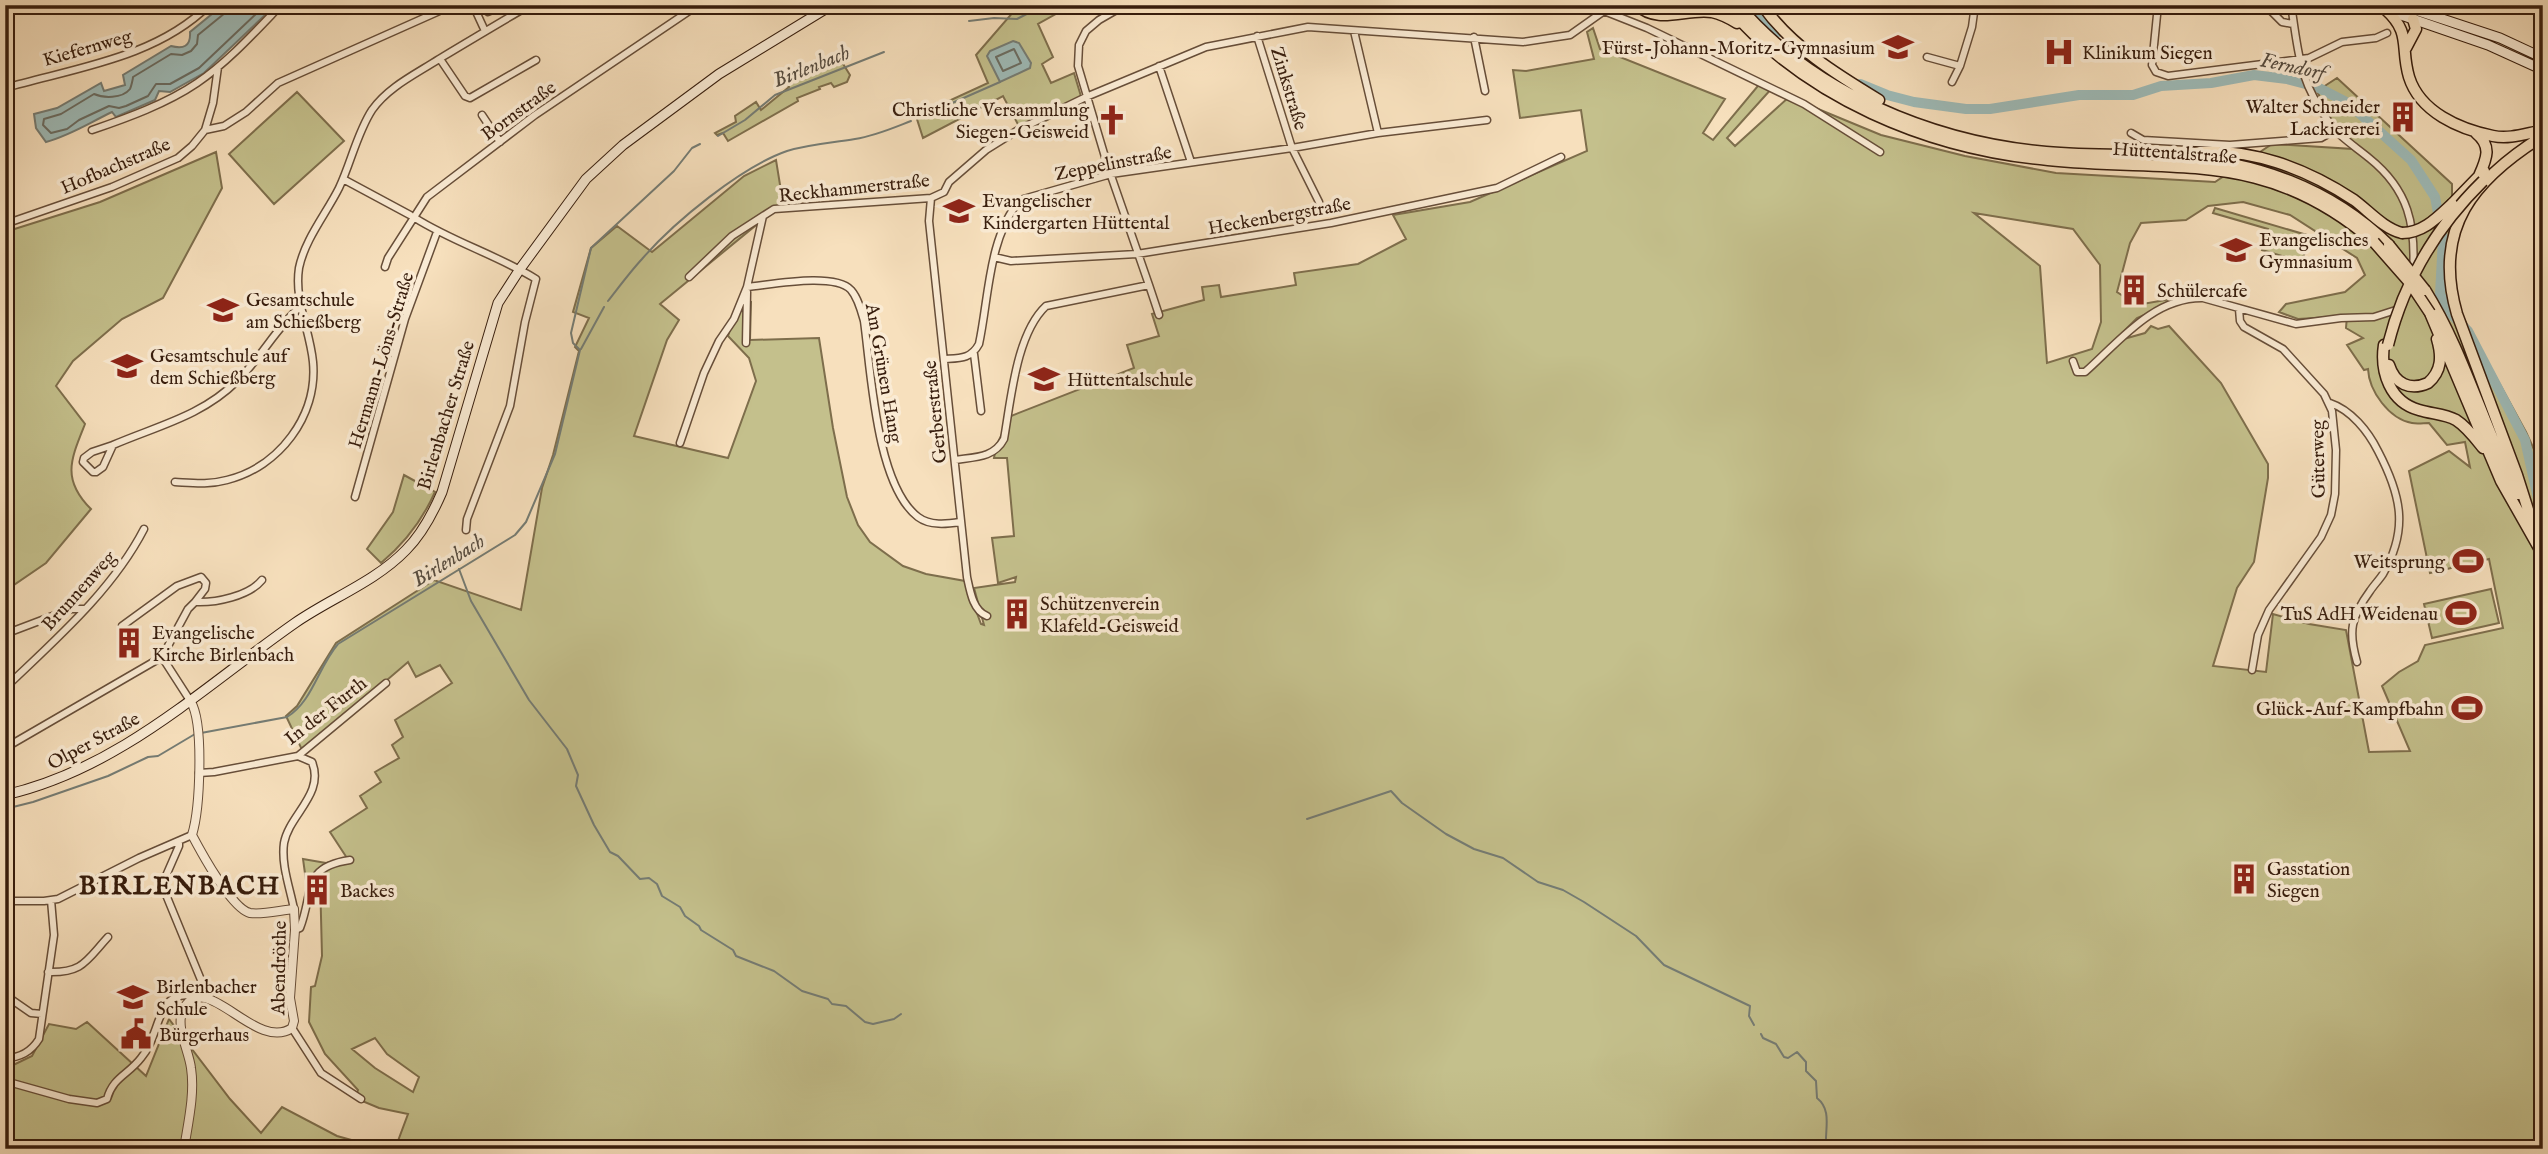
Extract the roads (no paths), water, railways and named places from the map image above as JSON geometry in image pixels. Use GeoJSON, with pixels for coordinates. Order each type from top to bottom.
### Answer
{"type":"FeatureCollection","features":[{"type":"Feature","properties":{"kind":"highway"},"geometry":{"type":"LineString","coordinates":[[1637,5],[1643,11],[1653,14],[1720,14],[1748,30]]}},
{"type":"Feature","properties":{"kind":"highway"},"geometry":{"type":"LineString","coordinates":[[1646,5],[1659,8],[1671,5]]}},
{"type":"Feature","properties":{"kind":"highway","name":"Hüttentalstraße"},"geometry":{"type":"LineString","coordinates":[[1726,5],[1748,30],[1779,58],[1838,97],[1876,116],[1933,137],[1991,151],[2046,160],[2207,167],[2256,177],[2319,202],[2377,239],[2430,313],[2491,458],[2518,513],[2543,555]]}},
{"type":"Feature","properties":{"kind":"highway","name":"Hüttentalstraße"},"geometry":{"type":"LineString","coordinates":[[1738,5],[1771,39],[1821,77],[1910,121],[1964,137],[2022,149],[2172,156],[2230,163],[2278,175],[2330,199],[2407,265],[2442,319],[2462,362],[2493,443],[2543,539]]}},
{"type":"Feature","properties":{"kind":"highway"},"geometry":{"type":"LineString","coordinates":[[1762,5],[1794,40],[1822,63],[1910,121]]}},
{"type":"Feature","properties":{"kind":"highway"},"geometry":{"type":"LineString","coordinates":[[2385,9],[2406,30],[2410,77],[2420,99],[2440,116],[2493,136],[2512,137],[2540,132]]}},
{"type":"Feature","properties":{"kind":"highway"},"geometry":{"type":"LineString","coordinates":[[2406,30],[2416,24],[2415,15]]}},
{"type":"Feature","properties":{"kind":"highway"},"geometry":{"type":"LineString","coordinates":[[2471,129],[2479,135],[2488,154],[2481,178],[2454,234],[2449,258],[2451,286],[2457,314],[2508,449],[2531,519]]}},
{"type":"Feature","properties":{"kind":"highway"},"geometry":{"type":"LineString","coordinates":[[2172,156],[2229,151],[2266,159],[2305,173],[2345,194],[2388,227],[2402,233],[2423,228],[2540,132]]}},
{"type":"Feature","properties":{"kind":"highway"},"geometry":{"type":"LineString","coordinates":[[2430,313],[2440,360],[2439,369],[2433,379],[2421,386],[2410,387],[2401,383],[2391,372],[2386,345],[2400,304],[2423,256],[2453,212],[2481,178]]}},
{"type":"Feature","properties":{"kind":"highway"},"geometry":{"type":"LineString","coordinates":[[2452,204],[2426,241],[2396,302],[2383,366],[2388,383],[2400,400],[2418,410],[2457,421],[2472,434],[2491,458]]}},
{"type":"Feature","properties":{"kind":"main road","name":"Birlenbacher Straße"},"geometry":{"type":"LineString","coordinates":[[191,702],[303,617],[388,566],[415,540],[442,492],[494,315],[504,292],[586,179],[612,154],[719,74],[832,5]]}},
{"type":"Feature","properties":{"kind":"main road"},"geometry":{"type":"LineString","coordinates":[[2372,5],[2500,37],[2543,58]]}},
{"type":"Feature","properties":{"kind":"main road"},"geometry":{"type":"LineString","coordinates":[[2400,5],[2415,15],[2543,70]]}},
{"type":"Feature","properties":{"kind":"main road","name":"Olper Straße"},"geometry":{"type":"LineString","coordinates":[[5,795],[52,782],[82,769],[125,746],[191,702]]}},
{"type":"Feature","properties":{"kind":"street","name":"Kiefernweg"},"geometry":{"type":"LineString","coordinates":[[5,88],[116,58],[144,47],[173,33],[209,5]]}},
{"type":"Feature","properties":{"kind":"street","name":"Hofbachstraße"},"geometry":{"type":"LineString","coordinates":[[92,130],[127,118],[184,90],[218,66],[281,5]]}},
{"type":"Feature","properties":{"kind":"street"},"geometry":{"type":"LineString","coordinates":[[205,130],[224,126],[246,112],[278,83],[453,5]]}},
{"type":"Feature","properties":{"kind":"street"},"geometry":{"type":"LineString","coordinates":[[473,5],[485,31]]}},
{"type":"Feature","properties":{"kind":"street"},"geometry":{"type":"LineString","coordinates":[[488,12],[504,5]]}},
{"type":"Feature","properties":{"kind":"street"},"geometry":{"type":"LineString","coordinates":[[175,482],[206,484],[229,480],[253,470],[283,447],[294,434],[309,400],[314,377],[311,345],[300,307],[298,281],[302,257],[343,179],[363,128],[383,96],[530,5]]}},
{"type":"Feature","properties":{"kind":"street","name":"Bornstraße"},"geometry":{"type":"LineString","coordinates":[[385,267],[412,216],[427,197],[577,86],[698,5]]}},
{"type":"Feature","properties":{"kind":"street"},"geometry":{"type":"LineString","coordinates":[[1125,5],[1091,26],[1082,38],[1078,51],[1078,66],[1159,315]]}},
{"type":"Feature","properties":{"kind":"street"},"geometry":{"type":"LineString","coordinates":[[1527,5],[1604,11],[1647,28],[1804,104],[1880,152]]}},
{"type":"Feature","properties":{"kind":"street"},"geometry":{"type":"LineString","coordinates":[[1952,82],[1972,27],[1975,5]]}},
{"type":"Feature","properties":{"kind":"street"},"geometry":{"type":"LineString","coordinates":[[2158,5],[2152,65],[2160,75],[2309,58],[2342,42],[2376,38],[2387,33]]}},
{"type":"Feature","properties":{"kind":"street"},"geometry":{"type":"LineString","coordinates":[[2265,5],[2281,22],[2293,24]]}},
{"type":"Feature","properties":{"kind":"street"},"geometry":{"type":"LineString","coordinates":[[2073,361],[2077,372],[2085,372],[2129,330],[2180,301],[2203,298],[2296,324],[2384,316],[2396,312],[2408,299],[2412,281],[2412,225],[2404,201],[2393,180],[2335,130],[2318,104],[2300,68],[2292,5]]}},
{"type":"Feature","properties":{"kind":"street","name":"Reckhammerstraße"},"geometry":{"type":"LineString","coordinates":[[689,277],[724,243],[774,209],[931,198],[944,192],[950,182],[986,150],[1018,130],[1086,97],[1206,47],[1308,27],[1523,42],[1570,35],[1604,11]]}},
{"type":"Feature","properties":{"kind":"street"},"geometry":{"type":"LineString","coordinates":[[1354,31],[1378,133]]}},
{"type":"Feature","properties":{"kind":"street","name":"Zinkstraße"},"geometry":{"type":"LineString","coordinates":[[1258,36],[1292,148]]}},
{"type":"Feature","properties":{"kind":"street"},"geometry":{"type":"LineString","coordinates":[[1474,37],[1485,91]]}},
{"type":"Feature","properties":{"kind":"street"},"geometry":{"type":"LineString","coordinates":[[1927,57],[1960,66]]}},
{"type":"Feature","properties":{"kind":"street"},"geometry":{"type":"LineString","coordinates":[[440,59],[465,96],[470,98],[536,60]]}},
{"type":"Feature","properties":{"kind":"street","name":"Hofbachstraße"},"geometry":{"type":"LineString","coordinates":[[5,223],[112,187],[178,158],[205,130],[213,103],[218,66]]}},
{"type":"Feature","properties":{"kind":"street"},"geometry":{"type":"LineString","coordinates":[[1159,66],[1191,162]]}},
{"type":"Feature","properties":{"kind":"street"},"geometry":{"type":"LineString","coordinates":[[482,116],[500,142]]}},
{"type":"Feature","properties":{"kind":"street","name":"Zeppelinstraße"},"geometry":{"type":"LineString","coordinates":[[981,411],[974,354],[983,325],[994,257],[1014,207],[1020,200],[1111,174],[1378,133],[1487,120]]}},
{"type":"Feature","properties":{"kind":"street"},"geometry":{"type":"LineString","coordinates":[[2131,133],[2143,140],[2230,145],[2321,138],[2335,130]]}},
{"type":"Feature","properties":{"kind":"street"},"geometry":{"type":"LineString","coordinates":[[1292,148],[1319,202]]}},
{"type":"Feature","properties":{"kind":"street","name":"Heckenbergstraße"},"geometry":{"type":"LineString","coordinates":[[994,257],[1012,261],[1137,254],[1331,223],[1497,188],[1560,157]]}},
{"type":"Feature","properties":{"kind":"street"},"geometry":{"type":"LineString","coordinates":[[343,179],[437,232],[520,269],[536,279],[525,322],[510,406],[467,519],[466,530]]}},
{"type":"Feature","properties":{"kind":"street","name":"Gerberstraße"},"geometry":{"type":"LineString","coordinates":[[931,198],[929,221],[960,522],[969,588],[976,607],[981,614],[987,616]]}},
{"type":"Feature","properties":{"kind":"street","name":"Reckhammerstraße"},"geometry":{"type":"LineString","coordinates":[[747,287],[762,216]]}},
{"type":"Feature","properties":{"kind":"street","name":"Hermann-Löns-Straße"},"geometry":{"type":"LineString","coordinates":[[355,497],[405,318],[437,232]]}},
{"type":"Feature","properties":{"kind":"street","name":"Am Grünen Hang"},"geometry":{"type":"LineString","coordinates":[[747,287],[823,280],[839,282],[850,289],[859,304],[864,321],[880,436],[888,471],[894,484],[918,518],[940,525],[960,522]]}},
{"type":"Feature","properties":{"kind":"street"},"geometry":{"type":"LineString","coordinates":[[955,460],[988,455],[1000,446],[1004,439],[1025,341],[1035,318],[1046,306],[1149,285]]}},
{"type":"Feature","properties":{"kind":"street"},"geometry":{"type":"LineString","coordinates":[[746,343],[747,287]]}},
{"type":"Feature","properties":{"kind":"street"},"geometry":{"type":"LineString","coordinates":[[680,443],[704,373],[719,341],[734,319],[747,287]]}},
{"type":"Feature","properties":{"kind":"street"},"geometry":{"type":"LineString","coordinates":[[113,444],[103,467],[96,472],[83,462],[92,452],[113,444],[173,423],[218,398],[256,362],[286,319],[300,307]]}},
{"type":"Feature","properties":{"kind":"street","name":"Güterweg"},"geometry":{"type":"LineString","coordinates":[[2239,309],[2240,321],[2244,327],[2291,356],[2330,403],[2336,438],[2335,494],[2331,515],[2321,537],[2263,622],[2252,670]]}},
{"type":"Feature","properties":{"kind":"street"},"geometry":{"type":"LineString","coordinates":[[944,359],[963,358],[974,354]]}},
{"type":"Feature","properties":{"kind":"street"},"geometry":{"type":"LineString","coordinates":[[2330,403],[2341,406],[2370,437],[2393,483],[2400,509],[2398,536],[2392,555],[2383,575],[2352,621],[2351,635],[2357,662]]}},
{"type":"Feature","properties":{"kind":"street","name":"Brunnenweg"},"geometry":{"type":"LineString","coordinates":[[5,688],[85,609],[133,551],[135,537],[144,529]]}},
{"type":"Feature","properties":{"kind":"street"},"geometry":{"type":"LineString","coordinates":[[5,748],[162,657],[188,610],[205,589],[206,583],[201,577],[177,586],[122,626]]}},
{"type":"Feature","properties":{"kind":"street"},"geometry":{"type":"LineString","coordinates":[[195,602],[223,599],[242,593],[262,580]]}},
{"type":"Feature","properties":{"kind":"street"},"geometry":{"type":"LineString","coordinates":[[5,634],[71,609],[85,609]]}},
{"type":"Feature","properties":{"kind":"street"},"geometry":{"type":"LineString","coordinates":[[5,901],[51,900],[65,896],[192,835],[198,808],[199,773],[195,708],[162,657]]}},
{"type":"Feature","properties":{"kind":"street","name":"In der Furth"},"geometry":{"type":"LineString","coordinates":[[199,773],[298,756],[386,682]]}},
{"type":"Feature","properties":{"kind":"street"},"geometry":{"type":"LineString","coordinates":[[294,909],[285,867],[284,846],[290,829],[310,797],[315,776],[312,762],[298,756]]}},
{"type":"Feature","properties":{"kind":"street","name":"Abendröthe"},"geometry":{"type":"LineString","coordinates":[[192,835],[211,869],[243,909],[252,913],[294,909],[290,998],[294,1021],[292,1028],[277,1034],[269,1032],[208,997]]}},
{"type":"Feature","properties":{"kind":"street"},"geometry":{"type":"LineString","coordinates":[[178,841],[179,846],[162,885],[208,997],[197,998],[184,1007],[180,1018],[193,1079],[184,1149]]}},
{"type":"Feature","properties":{"kind":"street"},"geometry":{"type":"LineString","coordinates":[[295,930],[300,928],[303,921],[311,882],[317,873],[327,865],[350,860]]}},
{"type":"Feature","properties":{"kind":"street"},"geometry":{"type":"LineString","coordinates":[[5,1058],[22,1055],[39,1039],[54,935],[51,900]]}},
{"type":"Feature","properties":{"kind":"street"},"geometry":{"type":"LineString","coordinates":[[48,972],[67,973],[76,969],[108,937]]}},
{"type":"Feature","properties":{"kind":"street"},"geometry":{"type":"LineString","coordinates":[[5,995],[31,1013],[42,1014]]}},
{"type":"Feature","properties":{"kind":"street"},"geometry":{"type":"LineString","coordinates":[[5,1081],[58,1097],[97,1103],[107,1099],[111,1085],[141,1059],[152,1042],[167,1004],[183,995],[197,998]]}},
{"type":"Feature","properties":{"kind":"street"},"geometry":{"type":"LineString","coordinates":[[292,1028],[321,1073],[361,1099]]}},
{"type":"Feature","properties":{"kind":"water"},"geometry":{"type":"Polygon","coordinates":[[[223,5],[269,5],[264,16],[204,73],[170,92],[159,91],[155,100],[116,117],[112,112],[46,142],[36,128],[34,114],[57,108],[101,83],[104,91],[125,85],[123,75],[171,46],[185,46],[188,44],[190,32],[223,5]]]}},
{"type":"Feature","properties":{"kind":"water"},"geometry":{"type":"Polygon","coordinates":[[[1013,41],[1019,43],[1031,63],[1030,68],[1000,82],[987,56],[990,51],[1013,41]]]}},
{"type":"Feature","properties":{"kind":"waterway","name":"Birlenbach"},"geometry":{"type":"LineString","coordinates":[[969,21],[1017,19],[1044,5]]}},
{"type":"Feature","properties":{"kind":"waterway","name":"Ferndorf"},"geometry":{"type":"LineString","coordinates":[[1751,5],[1779,32]]}},
{"type":"Feature","properties":{"kind":"waterway","name":"Birlenbach"},"geometry":{"type":"LineString","coordinates":[[718,136],[745,120],[775,95],[884,52]]}},
{"type":"Feature","properties":{"kind":"waterway","name":"Ferndorf"},"geometry":{"type":"LineString","coordinates":[[1860,84],[1914,102],[1966,109],[1990,109],[2079,95],[2133,95],[2161,86],[2211,83],[2254,75],[2287,79],[2317,87],[2348,103],[2411,160],[2435,197],[2443,239],[2440,294],[2451,314],[2468,331],[2525,440],[2539,503],[2543,509]]}},
{"type":"Feature","properties":{"kind":"waterway"},"geometry":{"type":"LineString","coordinates":[[918,118],[1000,82]]}},
{"type":"Feature","properties":{"kind":"waterway"},"geometry":{"type":"LineString","coordinates":[[608,301],[638,264],[672,229],[709,197],[749,169],[787,151],[870,136],[911,121]]}},
{"type":"Feature","properties":{"kind":"waterway","name":"Birlenbach"},"geometry":{"type":"LineString","coordinates":[[201,733],[287,717],[303,702],[338,644],[515,535],[526,522],[555,454],[580,350],[573,343],[571,333],[591,248],[674,171],[692,148],[700,144]]}},
{"type":"Feature","properties":{"kind":"waterway"},"geometry":{"type":"LineString","coordinates":[[581,349],[604,307]]}},
{"type":"Feature","properties":{"kind":"waterway"},"geometry":{"type":"LineString","coordinates":[[459,569],[471,601],[529,700],[567,749],[578,775],[576,786],[610,852],[618,856],[640,879],[649,878],[657,884],[662,896],[680,907],[685,916],[701,930],[733,950],[736,956],[774,971],[802,991],[828,999],[832,1004],[846,1006],[865,1022],[873,1024],[894,1019],[901,1014]]}},
{"type":"Feature","properties":{"kind":"waterway","name":"Birlenbach"},"geometry":{"type":"LineString","coordinates":[[5,809],[108,776],[148,757],[158,756],[195,734]]}},
{"type":"Feature","properties":{"kind":"waterway"},"geometry":{"type":"LineString","coordinates":[[1307,819],[1391,791],[1402,803],[1446,834],[1474,849],[1503,858],[1538,882],[1563,890],[1584,902],[1636,936],[1664,965],[1750,1006],[1749,1016],[1754,1025]]}},
{"type":"Feature","properties":{"kind":"waterway"},"geometry":{"type":"LineString","coordinates":[[1761,1034],[1763,1038],[1776,1044],[1784,1057],[1788,1058],[1797,1052],[1806,1062],[1806,1071],[1816,1081],[1817,1098],[1825,1108],[1826,1145],[1832,1144],[1835,1149]]}},
{"type":"Feature","properties":{"kind":"railway"},"geometry":{"type":"LineString","coordinates":[[2524,5],[2543,16]]}},
{"type":"Feature","properties":{"kind":"place","name":"Fürst-Johann-Moritz-Gymnasium"},"geometry":{"type":"Point","coordinates":[1898,47]}},
{"type":"Feature","properties":{"kind":"place","name":"Klinikum Siegen"},"geometry":{"type":"Point","coordinates":[2059,52]}},
{"type":"Feature","properties":{"kind":"place","name":"Walter Schneider Lackiererei"},"geometry":{"type":"Point","coordinates":[2403,117]}},
{"type":"Feature","properties":{"kind":"place","name":"Christliche Versammlung Siegen-Geisweid"},"geometry":{"type":"Point","coordinates":[1112,120]}},
{"type":"Feature","properties":{"kind":"place","name":"Evangelischer Kindergarten Hüttental"},"geometry":{"type":"Point","coordinates":[959,211]}},
{"type":"Feature","properties":{"kind":"place","name":"Evangelisches Gymnasium"},"geometry":{"type":"Point","coordinates":[2236,250]}},
{"type":"Feature","properties":{"kind":"place","name":"Schülercafe"},"geometry":{"type":"Point","coordinates":[2134,290]}},
{"type":"Feature","properties":{"kind":"place","name":"Gesamtschule am Schießberg"},"geometry":{"type":"Point","coordinates":[223,310]}},
{"type":"Feature","properties":{"kind":"place","name":"Gesamtschule auf dem Schießberg"},"geometry":{"type":"Point","coordinates":[127,366]}},
{"type":"Feature","properties":{"kind":"place","name":"Hüttentalschule"},"geometry":{"type":"Point","coordinates":[1044,379]}},
{"type":"Feature","properties":{"kind":"place","name":"Weitsprung"},"geometry":{"type":"Point","coordinates":[2468,561]}},
{"type":"Feature","properties":{"kind":"place","name":"TuS AdH Weidenau"},"geometry":{"type":"Point","coordinates":[2461,613]}},
{"type":"Feature","properties":{"kind":"place","name":"Schützenverein Klafeld-Geisweid"},"geometry":{"type":"Point","coordinates":[1017,614]}},
{"type":"Feature","properties":{"kind":"place","name":"Evangelische Kirche Birlenbach"},"geometry":{"type":"Point","coordinates":[129,643]}},
{"type":"Feature","properties":{"kind":"place","name":"Glück-Auf-Kampfbahn"},"geometry":{"type":"Point","coordinates":[2467,708]}},
{"type":"Feature","properties":{"kind":"place","name":"Gasstation Siegen"},"geometry":{"type":"Point","coordinates":[2244,879]}},
{"type":"Feature","properties":{"kind":"place","name":"Backes"},"geometry":{"type":"Point","coordinates":[317,890]}},
{"type":"Feature","properties":{"kind":"place","name":"Birlenbacher Schule"},"geometry":{"type":"Point","coordinates":[133,997]}},
{"type":"Feature","properties":{"kind":"place","name":"Bürgerhaus"},"geometry":{"type":"Point","coordinates":[136,1034]}},
{"type":"Feature","properties":{"kind":"district","name":"BIRLENBACH"},"geometry":{"type":"Point","coordinates":[180,885]}}]}
